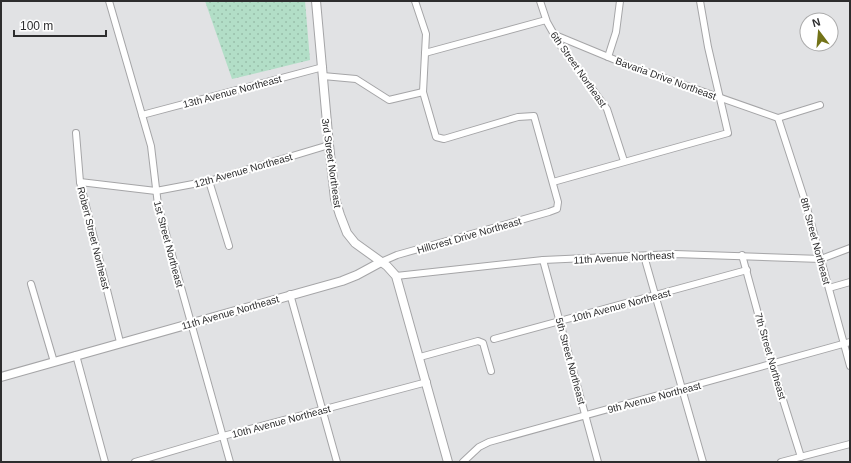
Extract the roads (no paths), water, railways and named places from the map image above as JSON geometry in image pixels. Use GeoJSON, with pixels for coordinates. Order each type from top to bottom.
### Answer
{"type":"FeatureCollection","features":[{"type":"Feature","properties":{"kind":"street","name":"1st Street Northeast"},"geometry":{"type":"LineString","coordinates":[[109,1],[151,146],[156,191],[230,462]]}},
{"type":"Feature","properties":{"kind":"street","name":"3rd Street Northeast"},"geometry":{"type":"LineString","coordinates":[[316,1],[328,145],[335,199],[343,226],[355,243],[391,268],[396,276],[427,382],[448,462]]}},
{"type":"Feature","properties":{"kind":"street"},"geometry":{"type":"LineString","coordinates":[[415,1],[426,34],[423,92],[436,137],[444,139],[518,117],[534,116],[554,182],[624,161],[728,133],[708,47],[700,1]]}},
{"type":"Feature","properties":{"kind":"street","name":"6th Street Northeast"},"geometry":{"type":"LineString","coordinates":[[540,1],[546,20],[555,35],[607,109],[624,161]]}},
{"type":"Feature","properties":{"kind":"street"},"geometry":{"type":"LineString","coordinates":[[608,56],[616,32],[620,1]]}},
{"type":"Feature","properties":{"kind":"street"},"geometry":{"type":"LineString","coordinates":[[425,53],[546,20]]}},
{"type":"Feature","properties":{"kind":"street","name":"Bavaria Drive Northeast"},"geometry":{"type":"LineString","coordinates":[[555,35],[778,118]]}},
{"type":"Feature","properties":{"kind":"street","name":"13th Avenue Northeast"},"geometry":{"type":"LineString","coordinates":[[142,115],[322,67]]}},
{"type":"Feature","properties":{"kind":"street"},"geometry":{"type":"LineString","coordinates":[[323,76],[356,79],[388,100],[423,92]]}},
{"type":"Feature","properties":{"kind":"street"},"geometry":{"type":"LineString","coordinates":[[778,118],[820,105]]}},
{"type":"Feature","properties":{"kind":"street","name":"8th Street Northeast"},"geometry":{"type":"LineString","coordinates":[[778,118],[847,343],[850,366]]}},
{"type":"Feature","properties":{"kind":"street","name":"Robert Street Northeast"},"geometry":{"type":"LineString","coordinates":[[76,133],[80,182],[120,342]]}},
{"type":"Feature","properties":{"kind":"street","name":"12th Avenue Northeast"},"geometry":{"type":"LineString","coordinates":[[80,182],[156,191],[209,181],[328,145]]}},
{"type":"Feature","properties":{"kind":"street"},"geometry":{"type":"LineString","coordinates":[[209,181],[229,246]]}},
{"type":"Feature","properties":{"kind":"street","name":"Hillcrest Drive Northeast"},"geometry":{"type":"LineString","coordinates":[[381,262],[397,255],[557,209],[558,202],[554,182]]}},
{"type":"Feature","properties":{"kind":"street","name":"11th Avenue Northeast"},"geometry":{"type":"LineString","coordinates":[[396,276],[543,260],[675,254],[742,255],[821,259],[850,248]]}},
{"type":"Feature","properties":{"kind":"street","name":"7th Street Northeast"},"geometry":{"type":"LineString","coordinates":[[742,255],[772,365],[801,457]]}},
{"type":"Feature","properties":{"kind":"street"},"geometry":{"type":"LineString","coordinates":[[644,256],[703,462]]}},
{"type":"Feature","properties":{"kind":"street","name":"5th Street Northeast"},"geometry":{"type":"LineString","coordinates":[[543,260],[598,462]]}},
{"type":"Feature","properties":{"kind":"street","name":"11th Avenue Northeast"},"geometry":{"type":"LineString","coordinates":[[1,377],[290,294],[342,281],[381,262]]}},
{"type":"Feature","properties":{"kind":"street","name":"10th Avenue Northeast"},"geometry":{"type":"LineString","coordinates":[[494,339],[747,270]]}},
{"type":"Feature","properties":{"kind":"street"},"geometry":{"type":"LineString","coordinates":[[829,288],[850,282]]}},
{"type":"Feature","properties":{"kind":"street"},"geometry":{"type":"LineString","coordinates":[[31,284],[54,362]]}},
{"type":"Feature","properties":{"kind":"street"},"geometry":{"type":"LineString","coordinates":[[290,294],[337,462]]}},
{"type":"Feature","properties":{"kind":"street"},"geometry":{"type":"LineString","coordinates":[[420,357],[478,341],[483,342],[491,371]]}},
{"type":"Feature","properties":{"kind":"street","name":"9th Avenue Northeast"},"geometry":{"type":"LineString","coordinates":[[463,462],[479,447],[488,442],[682,390],[847,343]]}},
{"type":"Feature","properties":{"kind":"street"},"geometry":{"type":"LineString","coordinates":[[76,355],[106,462]]}},
{"type":"Feature","properties":{"kind":"street","name":"10th Avenue Northeast"},"geometry":{"type":"LineString","coordinates":[[135,462],[223,436],[427,382]]}},
{"type":"Feature","properties":{"kind":"street"},"geometry":{"type":"LineString","coordinates":[[781,462],[850,444]]}}]}
